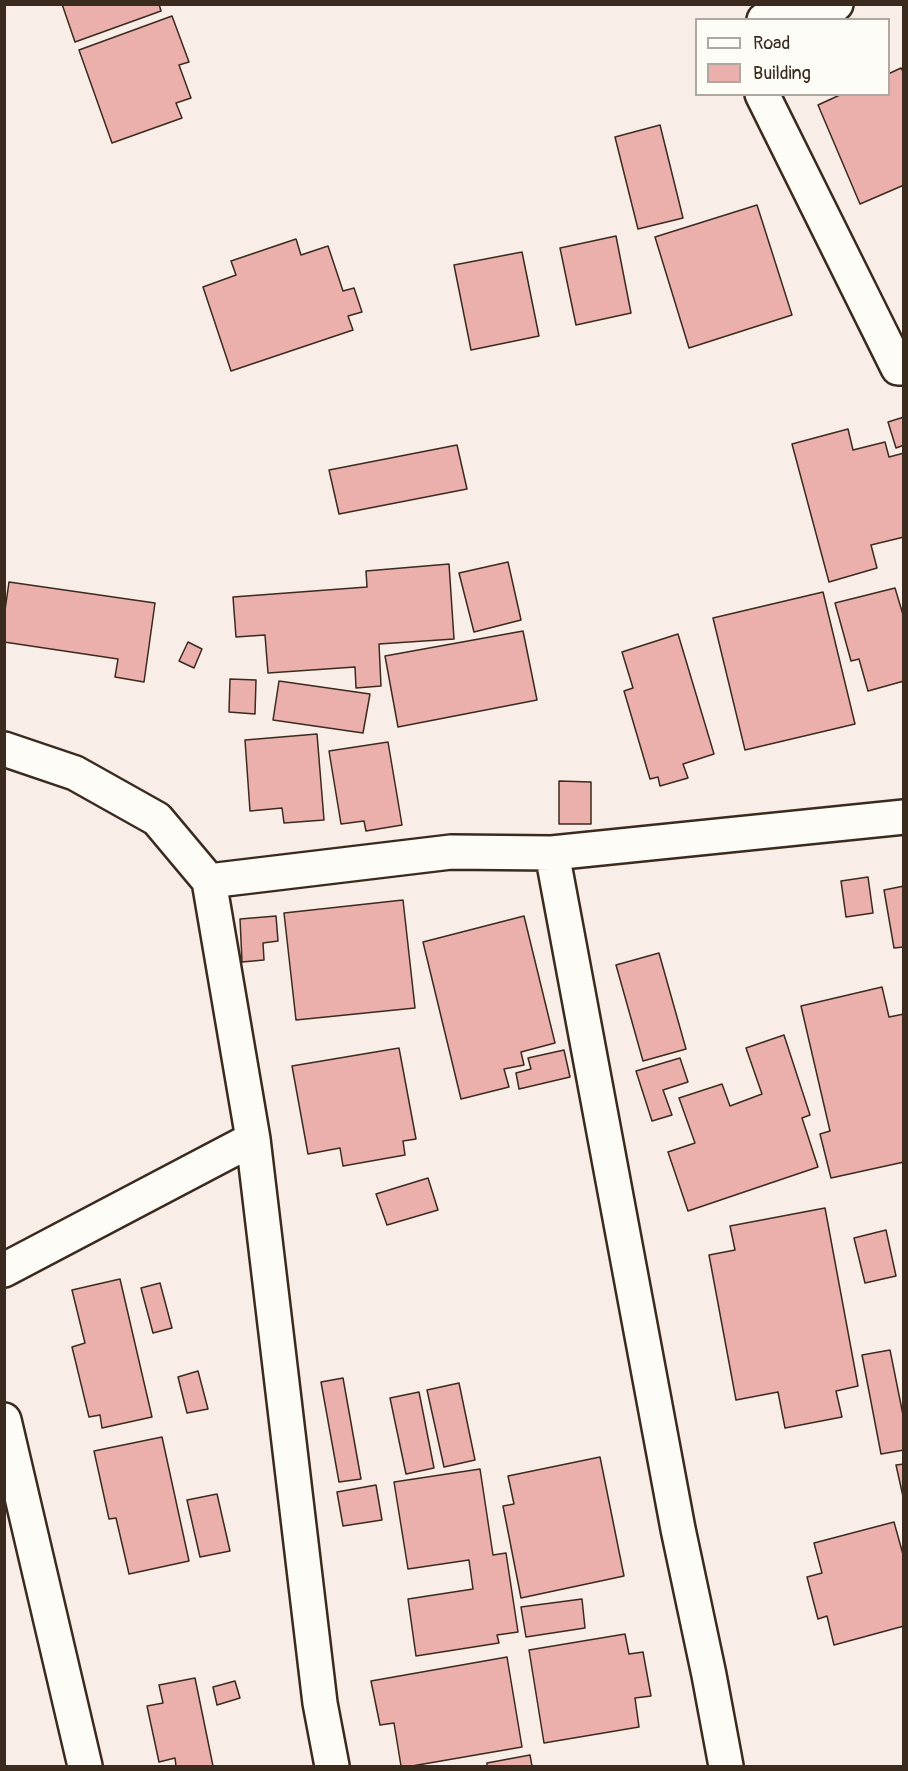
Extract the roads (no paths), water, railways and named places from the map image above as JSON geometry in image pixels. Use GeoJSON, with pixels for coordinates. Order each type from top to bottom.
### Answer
{"type":"FeatureCollection","features":[{"type":"Feature","properties":{"kind":"street"},"geometry":{"type":"LineString","coordinates":[[773,18],[836,4]]}},
{"type":"Feature","properties":{"kind":"street"},"geometry":{"type":"LineString","coordinates":[[763,96],[898,368],[903,368]]}},
{"type":"Feature","properties":{"kind":"street"},"geometry":{"type":"LineString","coordinates":[[4,749],[75,773],[156,819],[209,881],[253,1139],[320,1703],[332,1767]]}},
{"type":"Feature","properties":{"kind":"street"},"geometry":{"type":"LineString","coordinates":[[209,881],[451,852],[552,853],[903,817]]}},
{"type":"Feature","properties":{"kind":"street"},"geometry":{"type":"LineString","coordinates":[[552,853],[678,1529],[726,1767]]}},
{"type":"Feature","properties":{"kind":"street"},"geometry":{"type":"LineString","coordinates":[[4,1269],[253,1139]]}},
{"type":"Feature","properties":{"kind":"street"},"geometry":{"type":"LineString","coordinates":[[4,1420],[84,1767]]}}]}
